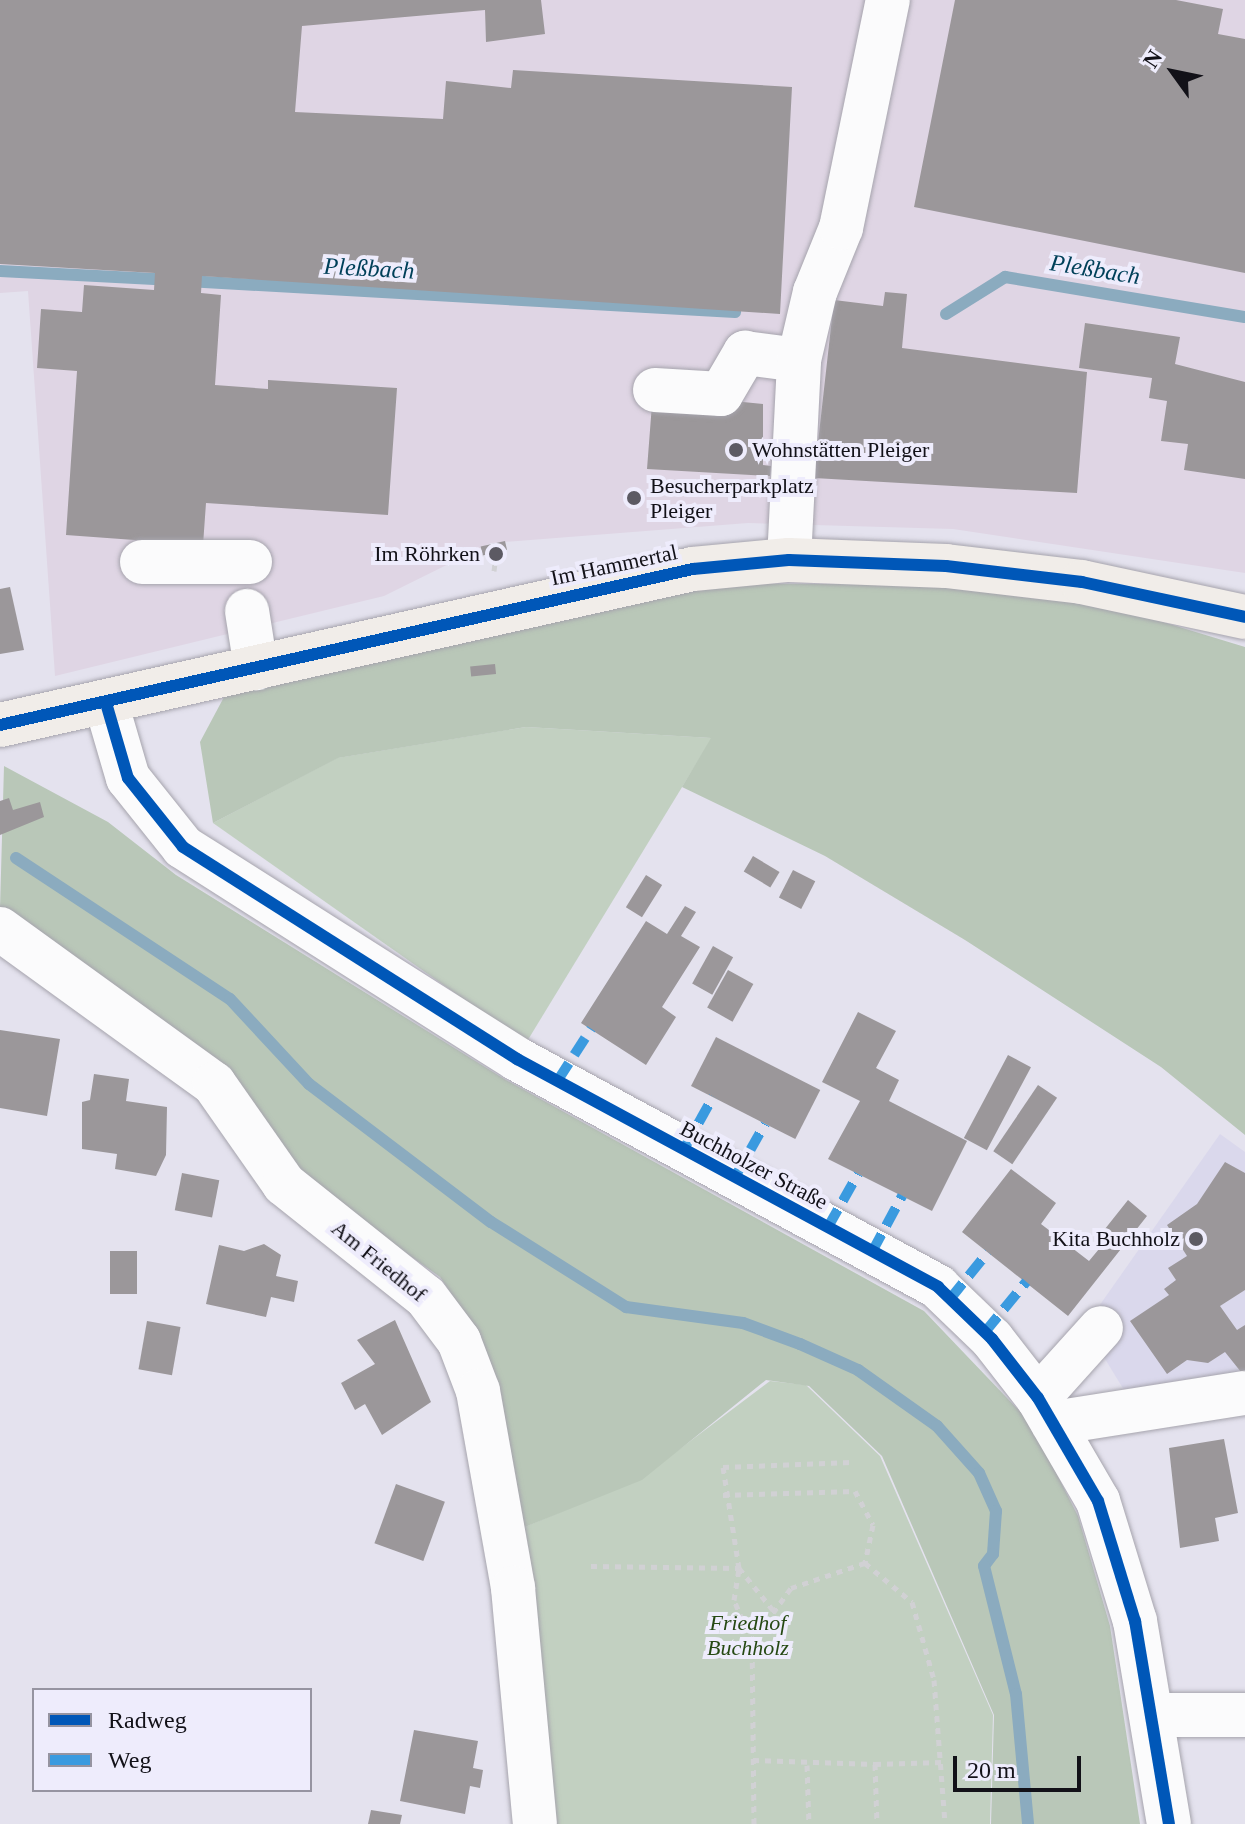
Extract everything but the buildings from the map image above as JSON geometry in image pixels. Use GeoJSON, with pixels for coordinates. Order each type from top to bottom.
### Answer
{"type":"FeatureCollection","features":[{"type":"Feature","properties":{"kind":"main road","name":"Im Hammertal"},"geometry":{"type":"LineString","coordinates":[[0,725],[693,569],[789,560],[946,566],[1082,582],[1245,617]]}},
{"type":"Feature","properties":{"kind":"street"},"geometry":{"type":"LineString","coordinates":[[789,560],[799,360],[815,292],[841,228],[888,0]]}},
{"type":"Feature","properties":{"kind":"street"},"geometry":{"type":"LineString","coordinates":[[655,390],[721,394],[745,353],[799,360]]}},
{"type":"Feature","properties":{"kind":"street"},"geometry":{"type":"LineString","coordinates":[[142,562],[250,562]]}},
{"type":"Feature","properties":{"kind":"street"},"geometry":{"type":"LineString","coordinates":[[247,611],[256,668]]}},
{"type":"Feature","properties":{"kind":"street","name":"Buchholzer Straße"},"geometry":{"type":"LineString","coordinates":[[106,703],[128,778],[183,847],[517,1059],[938,1287],[1045,1410],[1098,1501],[1135,1621],[1169,1824]]}},
{"type":"Feature","properties":{"kind":"street","name":"Am Friedhof"},"geometry":{"type":"LineString","coordinates":[[0,929],[214,1084],[284,1184],[426,1297],[459,1341],[478,1391],[513,1588],[535,1824]]}},
{"type":"Feature","properties":{"kind":"street"},"geometry":{"type":"LineString","coordinates":[[1045,1410],[1101,1328]]}},
{"type":"Feature","properties":{"kind":"street"},"geometry":{"type":"LineString","coordinates":[[1045,1410],[1245,1393]]}},
{"type":"Feature","properties":{"kind":"street"},"geometry":{"type":"LineString","coordinates":[[1153,1715],[1245,1715]]}},
{"type":"Feature","properties":{"kind":"path"},"geometry":{"type":"LineString","coordinates":[[754,1824],[752,1642],[734,1600],[739,1568],[723,1495],[723,1467],[851,1462]]}},
{"type":"Feature","properties":{"kind":"path"},"geometry":{"type":"LineString","coordinates":[[723,1495],[855,1491],[873,1525],[865,1563]]}},
{"type":"Feature","properties":{"kind":"path"},"geometry":{"type":"LineString","coordinates":[[752,1642],[791,1588],[865,1563]]}},
{"type":"Feature","properties":{"kind":"path"},"geometry":{"type":"LineString","coordinates":[[865,1563],[912,1602],[934,1680],[945,1824]]}},
{"type":"Feature","properties":{"kind":"path"},"geometry":{"type":"LineString","coordinates":[[591,1566],[739,1568]]}},
{"type":"Feature","properties":{"kind":"path"},"geometry":{"type":"LineString","coordinates":[[739,1568],[773,1610]]}},
{"type":"Feature","properties":{"kind":"path"},"geometry":{"type":"LineString","coordinates":[[753,1760],[807,1765],[942,1762]]}},
{"type":"Feature","properties":{"kind":"path"},"geometry":{"type":"LineString","coordinates":[[875,1764],[877,1824]]}},
{"type":"Feature","properties":{"kind":"path"},"geometry":{"type":"LineString","coordinates":[[807,1765],[809,1824]]}},
{"type":"Feature","properties":{"kind":"shaded area"},"geometry":{"type":"Polygon","coordinates":[[[0,0],[1245,0],[1245,573],[953,529],[748,523],[491,543],[384,596],[55,676],[28,291],[0,293],[0,0]]]}},
{"type":"Feature","properties":{"kind":"shaded area","name":"Kita Buchholz"},"geometry":{"type":"Polygon","coordinates":[[[1220,1134],[1245,1152],[1245,1379],[1130,1400],[1085,1326],[1220,1134]]]}},
{"type":"Feature","properties":{"kind":"green space"},"geometry":{"type":"Polygon","coordinates":[[[692,583],[942,585],[1081,597],[1245,647],[1245,1135],[1161,1067],[965,940],[825,856],[682,787],[711,738],[526,727],[338,758],[213,823],[200,742],[224,697],[692,583]]]}},
{"type":"Feature","properties":{"kind":"green space"},"geometry":{"type":"Polygon","coordinates":[[[526,727],[712,738],[526,1043],[213,823],[337,758],[526,727]]]}},
{"type":"Feature","properties":{"kind":"green space"},"geometry":{"type":"Polygon","coordinates":[[[4,766],[108,822],[176,875],[506,1080],[924,1311],[1031,1423],[1078,1516],[1110,1626],[1140,1824],[991,1824],[994,1715],[882,1456],[809,1386],[766,1380],[642,1480],[515,1531],[473,1326],[440,1277],[302,1179],[0,908],[4,766]]]}},
{"type":"Feature","properties":{"kind":"green space","name":"Friedhof Buchholz"},"geometry":{"type":"Polygon","coordinates":[[[770,1381],[806,1385],[880,1456],[993,1715],[990,1824],[552,1824],[515,1531],[640,1479],[770,1381]]]}},
{"type":"Feature","properties":{"kind":"waterway","name":"Pleßbach"},"geometry":{"type":"LineString","coordinates":[[0,271],[169,280]]}},
{"type":"Feature","properties":{"kind":"waterway","name":"Pleßbach"},"geometry":{"type":"LineString","coordinates":[[946,314],[1005,277],[1245,317]]}},
{"type":"Feature","properties":{"kind":"waterway","name":"Pleßbach"},"geometry":{"type":"LineString","coordinates":[[187,281],[735,312]]}},
{"type":"Feature","properties":{"kind":"waterway"},"geometry":{"type":"LineString","coordinates":[[16,858],[230,999],[309,1084],[491,1222],[626,1307],[743,1323],[800,1344],[858,1370],[937,1426],[979,1473],[996,1511],[993,1554],[984,1566],[1016,1694],[1028,1824]]}},
{"type":"Feature","properties":{"kind":"marked path"},"geometry":{"type":"LineString","coordinates":[[558,1080],[591,1029]]}},
{"type":"Feature","properties":{"kind":"marked path"},"geometry":{"type":"LineString","coordinates":[[684,1149],[713,1097]]}},
{"type":"Feature","properties":{"kind":"marked path"},"geometry":{"type":"LineString","coordinates":[[735,1177],[765,1124]]}},
{"type":"Feature","properties":{"kind":"marked path"},"geometry":{"type":"LineString","coordinates":[[828,1227],[858,1174]]}},
{"type":"Feature","properties":{"kind":"marked path"},"geometry":{"type":"LineString","coordinates":[[872,1252],[902,1196]]}},
{"type":"Feature","properties":{"kind":"marked path"},"geometry":{"type":"LineString","coordinates":[[950,1299],[988,1252]]}},
{"type":"Feature","properties":{"kind":"marked path"},"geometry":{"type":"LineString","coordinates":[[985,1332],[1026,1282]]}},
{"type":"Feature","properties":{"kind":"cycle path"},"geometry":{"type":"LineString","coordinates":[[0,725],[693,569],[789,560],[946,566],[1082,582],[1245,617]]}},
{"type":"Feature","properties":{"kind":"cycle path"},"geometry":{"type":"LineString","coordinates":[[106,703],[128,778],[183,847],[517,1059],[938,1287],[992,1339],[1038,1398],[1098,1501],[1135,1621],[1169,1824]]}},
{"type":"Feature","properties":{"kind":"place","name":"Wohnstätten Pleiger"},"geometry":{"type":"Point","coordinates":[736,450]}},
{"type":"Feature","properties":{"kind":"place","name":"Besucherparkplatz Pleiger"},"geometry":{"type":"Point","coordinates":[634,498]}},
{"type":"Feature","properties":{"kind":"place","name":"Im Röhrken"},"geometry":{"type":"Point","coordinates":[496,554]}},
{"type":"Feature","properties":{"kind":"place","name":"Kita Buchholz"},"geometry":{"type":"Point","coordinates":[1196,1239]}}]}
